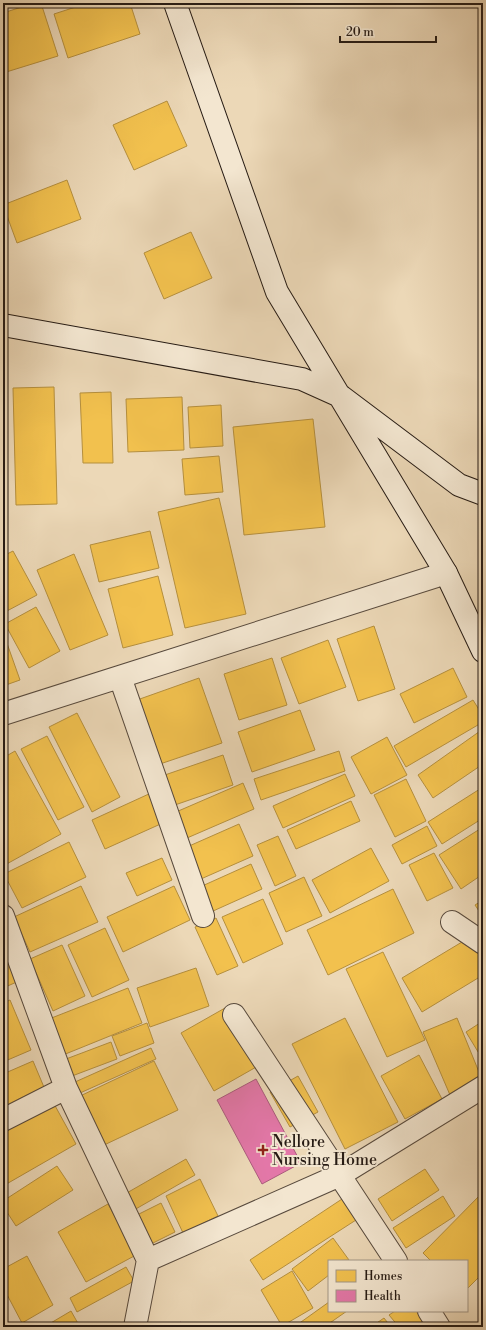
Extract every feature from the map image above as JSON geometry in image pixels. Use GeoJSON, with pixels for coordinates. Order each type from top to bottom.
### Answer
{"type":"FeatureCollection","features":[{"type":"Feature","properties":{"kind":"street"},"geometry":{"type":"LineString","coordinates":[[175,3],[277,292],[342,397],[446,573],[483,651]]}},
{"type":"Feature","properties":{"kind":"street"},"geometry":{"type":"LineString","coordinates":[[3,325],[302,379],[342,397],[459,485],[483,494]]}},
{"type":"Feature","properties":{"kind":"street"},"geometry":{"type":"LineString","coordinates":[[3,714],[446,573]]}},
{"type":"Feature","properties":{"kind":"street"},"geometry":{"type":"LineString","coordinates":[[120,677],[203,916]]}},
{"type":"Feature","properties":{"kind":"street"},"geometry":{"type":"LineString","coordinates":[[452,922],[483,943]]}},
{"type":"Feature","properties":{"kind":"street"},"geometry":{"type":"LineString","coordinates":[[4,923],[66,1088],[148,1260],[135,1327]]}},
{"type":"Feature","properties":{"kind":"street"},"geometry":{"type":"LineString","coordinates":[[234,1015],[395,1260]]}},
{"type":"Feature","properties":{"kind":"street"},"geometry":{"type":"LineString","coordinates":[[148,1260],[340,1175],[483,1087]]}},
{"type":"Feature","properties":{"kind":"street"},"geometry":{"type":"LineString","coordinates":[[3,1120],[66,1088]]}},
{"type":"Feature","properties":{"kind":"street"},"geometry":{"type":"LineString","coordinates":[[430,1312],[439,1327]]}},
{"type":"Feature","properties":{"kind":"building: Homes"},"geometry":{"type":"Polygon","coordinates":[[[34,3],[41,3],[58,56],[3,73],[3,13],[34,3]]]}},
{"type":"Feature","properties":{"kind":"building: Homes"},"geometry":{"type":"Polygon","coordinates":[[[88,3],[130,3],[140,34],[68,58],[54,14],[88,3]]]}},
{"type":"Feature","properties":{"kind":"building: Homes"},"geometry":{"type":"Polygon","coordinates":[[[167,101],[187,146],[134,170],[113,125],[167,101]]]}},
{"type":"Feature","properties":{"kind":"building: Homes"},"geometry":{"type":"Polygon","coordinates":[[[67,180],[81,219],[17,243],[3,205],[67,180]]]}},
{"type":"Feature","properties":{"kind":"building: Homes"},"geometry":{"type":"Polygon","coordinates":[[[191,232],[212,278],[164,299],[144,253],[191,232]]]}},
{"type":"Feature","properties":{"kind":"building: Homes"},"geometry":{"type":"Polygon","coordinates":[[[54,387],[57,504],[16,505],[13,388],[54,387]]]}},
{"type":"Feature","properties":{"kind":"building: Homes"},"geometry":{"type":"Polygon","coordinates":[[[111,392],[113,463],[83,463],[80,393],[111,392]]]}},
{"type":"Feature","properties":{"kind":"building: Homes"},"geometry":{"type":"Polygon","coordinates":[[[182,397],[184,450],[128,452],[126,399],[182,397]]]}},
{"type":"Feature","properties":{"kind":"building: Homes"},"geometry":{"type":"Polygon","coordinates":[[[221,405],[223,446],[190,448],[188,407],[221,405]]]}},
{"type":"Feature","properties":{"kind":"building: Homes"},"geometry":{"type":"Polygon","coordinates":[[[313,419],[325,527],[244,535],[233,427],[313,419]]]}},
{"type":"Feature","properties":{"kind":"building: Homes"},"geometry":{"type":"Polygon","coordinates":[[[219,456],[223,492],[185,495],[182,459],[219,456]]]}},
{"type":"Feature","properties":{"kind":"building: Homes"},"geometry":{"type":"Polygon","coordinates":[[[219,498],[246,614],[185,628],[158,512],[219,498]]]}},
{"type":"Feature","properties":{"kind":"building: Homes"},"geometry":{"type":"Polygon","coordinates":[[[150,531],[159,568],[99,582],[90,545],[150,531]]]}},
{"type":"Feature","properties":{"kind":"building: Homes"},"geometry":{"type":"Polygon","coordinates":[[[13,551],[37,595],[5,612],[3,608],[3,556],[13,551]]]}},
{"type":"Feature","properties":{"kind":"building: Homes"},"geometry":{"type":"Polygon","coordinates":[[[74,554],[108,635],[70,650],[37,570],[74,554]]]}},
{"type":"Feature","properties":{"kind":"building: Homes"},"geometry":{"type":"Polygon","coordinates":[[[158,576],[173,635],[123,648],[108,589],[158,576]]]}},
{"type":"Feature","properties":{"kind":"building: Homes"},"geometry":{"type":"Polygon","coordinates":[[[36,607],[60,651],[29,668],[5,624],[36,607]]]}},
{"type":"Feature","properties":{"kind":"building: Homes"},"geometry":{"type":"Polygon","coordinates":[[[374,626],[395,689],[358,701],[337,639],[374,626]]]}},
{"type":"Feature","properties":{"kind":"building: Homes"},"geometry":{"type":"Polygon","coordinates":[[[3,632],[20,680],[3,686],[3,632]]]}},
{"type":"Feature","properties":{"kind":"building: Homes"},"geometry":{"type":"Polygon","coordinates":[[[328,640],[346,687],[299,704],[281,658],[328,640]]]}},
{"type":"Feature","properties":{"kind":"building: Homes"},"geometry":{"type":"Polygon","coordinates":[[[272,658],[287,705],[239,720],[224,674],[272,658]]]}},
{"type":"Feature","properties":{"kind":"building: Homes"},"geometry":{"type":"Polygon","coordinates":[[[453,668],[467,697],[414,723],[400,694],[453,668]]]}},
{"type":"Feature","properties":{"kind":"building: Homes"},"geometry":{"type":"Polygon","coordinates":[[[199,678],[222,743],[160,764],[137,700],[199,678]]]}},
{"type":"Feature","properties":{"kind":"building: Homes"},"geometry":{"type":"Polygon","coordinates":[[[473,700],[483,716],[483,722],[406,767],[394,746],[473,700]]]}},
{"type":"Feature","properties":{"kind":"building: Homes"},"geometry":{"type":"Polygon","coordinates":[[[300,710],[315,750],[252,772],[238,732],[300,710]]]}},
{"type":"Feature","properties":{"kind":"building: Homes"},"geometry":{"type":"Polygon","coordinates":[[[77,713],[120,797],[92,812],[49,727],[77,713]]]}},
{"type":"Feature","properties":{"kind":"building: Homes"},"geometry":{"type":"Polygon","coordinates":[[[483,729],[483,764],[433,798],[418,775],[483,729]]]}},
{"type":"Feature","properties":{"kind":"building: Homes"},"geometry":{"type":"Polygon","coordinates":[[[47,736],[84,807],[58,820],[21,749],[47,736]]]}},
{"type":"Feature","properties":{"kind":"building: Homes"},"geometry":{"type":"Polygon","coordinates":[[[387,737],[407,775],[371,794],[351,757],[387,737]]]}},
{"type":"Feature","properties":{"kind":"building: Homes"},"geometry":{"type":"Polygon","coordinates":[[[15,751],[61,834],[3,866],[3,758],[15,751]]]}},
{"type":"Feature","properties":{"kind":"building: Homes"},"geometry":{"type":"Polygon","coordinates":[[[339,751],[345,771],[261,800],[254,779],[339,751]]]}},
{"type":"Feature","properties":{"kind":"building: Homes"},"geometry":{"type":"Polygon","coordinates":[[[223,755],[233,785],[169,807],[159,777],[223,755]]]}},
{"type":"Feature","properties":{"kind":"building: Homes"},"geometry":{"type":"Polygon","coordinates":[[[345,774],[355,796],[283,828],[273,806],[345,774]]]}},
{"type":"Feature","properties":{"kind":"building: Homes"},"geometry":{"type":"Polygon","coordinates":[[[406,779],[426,821],[395,837],[374,795],[406,779]]]}},
{"type":"Feature","properties":{"kind":"building: Homes"},"geometry":{"type":"Polygon","coordinates":[[[243,783],[254,809],[187,838],[176,812],[243,783]]]}},
{"type":"Feature","properties":{"kind":"building: Homes"},"geometry":{"type":"Polygon","coordinates":[[[483,787],[483,818],[442,844],[428,822],[483,787]]]}},
{"type":"Feature","properties":{"kind":"building: Homes"},"geometry":{"type":"Polygon","coordinates":[[[151,793],[165,822],[105,849],[92,820],[151,793]]]}},
{"type":"Feature","properties":{"kind":"building: Homes"},"geometry":{"type":"Polygon","coordinates":[[[351,801],[360,821],[296,849],[287,830],[351,801]]]}},
{"type":"Feature","properties":{"kind":"building: Homes"},"geometry":{"type":"Polygon","coordinates":[[[239,824],[253,856],[185,886],[171,854],[239,824]]]}},
{"type":"Feature","properties":{"kind":"building: Homes"},"geometry":{"type":"Polygon","coordinates":[[[427,826],[437,846],[402,864],[392,845],[427,826]]]}},
{"type":"Feature","properties":{"kind":"building: Homes"},"geometry":{"type":"Polygon","coordinates":[[[483,827],[483,874],[461,889],[439,855],[483,827]]]}},
{"type":"Feature","properties":{"kind":"building: Homes"},"geometry":{"type":"Polygon","coordinates":[[[278,836],[296,876],[275,886],[257,845],[278,836]]]}},
{"type":"Feature","properties":{"kind":"building: Homes"},"geometry":{"type":"Polygon","coordinates":[[[69,842],[86,877],[22,908],[4,874],[69,842]]]}},
{"type":"Feature","properties":{"kind":"building: Homes"},"geometry":{"type":"Polygon","coordinates":[[[371,848],[389,881],[330,913],[312,880],[371,848]]]}},
{"type":"Feature","properties":{"kind":"building: Homes"},"geometry":{"type":"Polygon","coordinates":[[[434,853],[453,888],[427,901],[409,865],[434,853]]]}},
{"type":"Feature","properties":{"kind":"building: Homes"},"geometry":{"type":"Polygon","coordinates":[[[162,858],[172,880],[137,896],[126,873],[162,858]]]}},
{"type":"Feature","properties":{"kind":"building: Homes"},"geometry":{"type":"Polygon","coordinates":[[[251,864],[262,889],[202,916],[191,891],[251,864]]]}},
{"type":"Feature","properties":{"kind":"building: Homes"},"geometry":{"type":"Polygon","coordinates":[[[304,877],[322,916],[286,932],[269,893],[304,877]]]}},
{"type":"Feature","properties":{"kind":"building: Homes"},"geometry":{"type":"Polygon","coordinates":[[[81,886],[98,922],[30,952],[14,917],[81,886]]]}},
{"type":"Feature","properties":{"kind":"building: Homes"},"geometry":{"type":"Polygon","coordinates":[[[174,886],[190,920],[123,952],[107,917],[174,886]]]}},
{"type":"Feature","properties":{"kind":"building: Homes"},"geometry":{"type":"Polygon","coordinates":[[[393,889],[414,933],[328,975],[307,930],[393,889]]]}},
{"type":"Feature","properties":{"kind":"building: Homes"},"geometry":{"type":"Polygon","coordinates":[[[263,899],[283,944],[243,963],[222,917],[263,899]]]}},
{"type":"Feature","properties":{"kind":"building: Homes"},"geometry":{"type":"Polygon","coordinates":[[[483,900],[483,917],[475,905],[483,900]]]}},
{"type":"Feature","properties":{"kind":"building: Homes"},"geometry":{"type":"Polygon","coordinates":[[[216,918],[238,966],[217,975],[195,927],[216,918]]]}},
{"type":"Feature","properties":{"kind":"building: Homes"},"geometry":{"type":"Polygon","coordinates":[[[105,928],[129,980],[92,997],[68,945],[105,928]]]}},
{"type":"Feature","properties":{"kind":"building: Homes"},"geometry":{"type":"Polygon","coordinates":[[[472,936],[483,955],[483,975],[422,1012],[402,978],[472,936]]]}},
{"type":"Feature","properties":{"kind":"building: Homes"},"geometry":{"type":"Polygon","coordinates":[[[62,945],[85,996],[53,1011],[30,959],[62,945]]]}},
{"type":"Feature","properties":{"kind":"building: Homes"},"geometry":{"type":"Polygon","coordinates":[[[3,947],[19,981],[3,988],[3,947]]]}},
{"type":"Feature","properties":{"kind":"building: Homes"},"geometry":{"type":"Polygon","coordinates":[[[383,952],[425,1040],[387,1057],[346,969],[383,952]]]}},
{"type":"Feature","properties":{"kind":"building: Homes"},"geometry":{"type":"Polygon","coordinates":[[[196,968],[209,1006],[150,1027],[137,988],[196,968]]]}},
{"type":"Feature","properties":{"kind":"building: Homes"},"geometry":{"type":"Polygon","coordinates":[[[128,988],[142,1023],[63,1055],[49,1019],[128,988]]]}},
{"type":"Feature","properties":{"kind":"building: Homes"},"geometry":{"type":"Polygon","coordinates":[[[10,1000],[31,1050],[3,1062],[3,1003],[10,1000]]]}},
{"type":"Feature","properties":{"kind":"building: Homes"},"geometry":{"type":"Polygon","coordinates":[[[225,1008],[258,1066],[214,1091],[181,1033],[225,1008]]]}},
{"type":"Feature","properties":{"kind":"building: Homes"},"geometry":{"type":"Polygon","coordinates":[[[345,1018],[398,1122],[345,1149],[292,1044],[345,1018]]]}},
{"type":"Feature","properties":{"kind":"building: Homes"},"geometry":{"type":"Polygon","coordinates":[[[457,1018],[483,1082],[450,1095],[423,1032],[457,1018]]]}},
{"type":"Feature","properties":{"kind":"building: Homes"},"geometry":{"type":"Polygon","coordinates":[[[483,1021],[483,1060],[466,1032],[483,1021]]]}},
{"type":"Feature","properties":{"kind":"building: Homes"},"geometry":{"type":"Polygon","coordinates":[[[147,1023],[154,1043],[120,1056],[112,1036],[147,1023]]]}},
{"type":"Feature","properties":{"kind":"building: Homes"},"geometry":{"type":"Polygon","coordinates":[[[111,1042],[117,1059],[72,1076],[66,1059],[111,1042]]]}},
{"type":"Feature","properties":{"kind":"building: Homes"},"geometry":{"type":"Polygon","coordinates":[[[151,1048],[156,1059],[80,1093],[75,1082],[151,1048]]]}},
{"type":"Feature","properties":{"kind":"building: Homes"},"geometry":{"type":"Polygon","coordinates":[[[419,1055],[442,1099],[405,1119],[381,1076],[419,1055]]]}},
{"type":"Feature","properties":{"kind":"building: Homes"},"geometry":{"type":"Polygon","coordinates":[[[33,1061],[46,1092],[3,1110],[3,1074],[33,1061]]]}},
{"type":"Feature","properties":{"kind":"building: Homes"},"geometry":{"type":"Polygon","coordinates":[[[154,1061],[178,1110],[102,1146],[78,1097],[154,1061]]]}},
{"type":"Feature","properties":{"kind":"building: Homes"},"geometry":{"type":"Polygon","coordinates":[[[298,1076],[318,1112],[290,1127],[270,1092],[298,1076]]]}},
{"type":"Feature","properties":{"kind":"building: Homes"},"geometry":{"type":"Polygon","coordinates":[[[53,1102],[76,1144],[3,1186],[3,1130],[53,1102]]]}},
{"type":"Feature","properties":{"kind":"building: Homes"},"geometry":{"type":"Polygon","coordinates":[[[186,1159],[195,1175],[134,1210],[125,1194],[186,1159]]]}},
{"type":"Feature","properties":{"kind":"building: Homes"},"geometry":{"type":"Polygon","coordinates":[[[57,1166],[73,1190],[16,1226],[3,1206],[3,1201],[57,1166]]]}},
{"type":"Feature","properties":{"kind":"building: Homes"},"geometry":{"type":"Polygon","coordinates":[[[425,1169],[439,1190],[392,1221],[378,1199],[425,1169]]]}},
{"type":"Feature","properties":{"kind":"building: Homes"},"geometry":{"type":"Polygon","coordinates":[[[200,1179],[218,1216],[183,1233],[166,1196],[200,1179]]]}},
{"type":"Feature","properties":{"kind":"building: Homes"},"geometry":{"type":"Polygon","coordinates":[[[483,1192],[483,1273],[468,1288],[468,1260],[430,1260],[423,1253],[483,1192]]]}},
{"type":"Feature","properties":{"kind":"building: Homes"},"geometry":{"type":"Polygon","coordinates":[[[443,1196],[455,1216],[406,1248],[393,1228],[443,1196]]]}},
{"type":"Feature","properties":{"kind":"building: Homes"},"geometry":{"type":"Polygon","coordinates":[[[342,1199],[356,1220],[263,1280],[250,1260],[342,1199]]]}},
{"type":"Feature","properties":{"kind":"building: Homes"},"geometry":{"type":"Polygon","coordinates":[[[161,1203],[175,1232],[147,1246],[133,1217],[161,1203]]]}},
{"type":"Feature","properties":{"kind":"building: Homes"},"geometry":{"type":"Polygon","coordinates":[[[108,1204],[136,1255],[86,1282],[58,1232],[108,1204]]]}},
{"type":"Feature","properties":{"kind":"building: Homes"},"geometry":{"type":"Polygon","coordinates":[[[333,1238],[349,1260],[328,1260],[328,1276],[308,1291],[292,1269],[333,1238]]]}},
{"type":"Feature","properties":{"kind":"building: Homes"},"geometry":{"type":"Polygon","coordinates":[[[27,1256],[53,1305],[22,1323],[3,1287],[3,1269],[27,1256]]]}},
{"type":"Feature","properties":{"kind":"building: Homes"},"geometry":{"type":"Polygon","coordinates":[[[126,1267],[134,1281],[77,1312],[70,1298],[126,1267]]]}},
{"type":"Feature","properties":{"kind":"building: Homes"},"geometry":{"type":"Polygon","coordinates":[[[292,1271],[313,1308],[282,1326],[261,1290],[292,1271]]]}},
{"type":"Feature","properties":{"kind":"building: Homes"},"geometry":{"type":"Polygon","coordinates":[[[328,1303],[328,1312],[346,1312],[324,1327],[294,1327],[328,1303]]]}},
{"type":"Feature","properties":{"kind":"building: Homes"},"geometry":{"type":"Polygon","coordinates":[[[71,1311],[80,1327],[44,1327],[71,1311]]]}},
{"type":"Feature","properties":{"kind":"building: Homes"},"geometry":{"type":"Polygon","coordinates":[[[394,1312],[417,1312],[426,1324],[423,1327],[399,1327],[389,1315],[394,1312]]]}},
{"type":"Feature","properties":{"kind":"building: Homes"},"geometry":{"type":"Polygon","coordinates":[[[384,1318],[391,1327],[371,1327],[384,1318]]]}},
{"type":"Feature","properties":{"kind":"building: Health"},"geometry":{"type":"Polygon","coordinates":[[[256,1079],[301,1163],[262,1184],[217,1100],[256,1079]]]}},
{"type":"Feature","properties":{"kind":"building: Health"},"geometry":{"type":"Polygon","coordinates":[[[181,1322],[184,1327],[172,1327],[181,1322]]]}},
{"type":"Feature","properties":{"kind":"place","name":"Nellore Nursing Home"},"geometry":{"type":"Point","coordinates":[263,1150]}}]}
